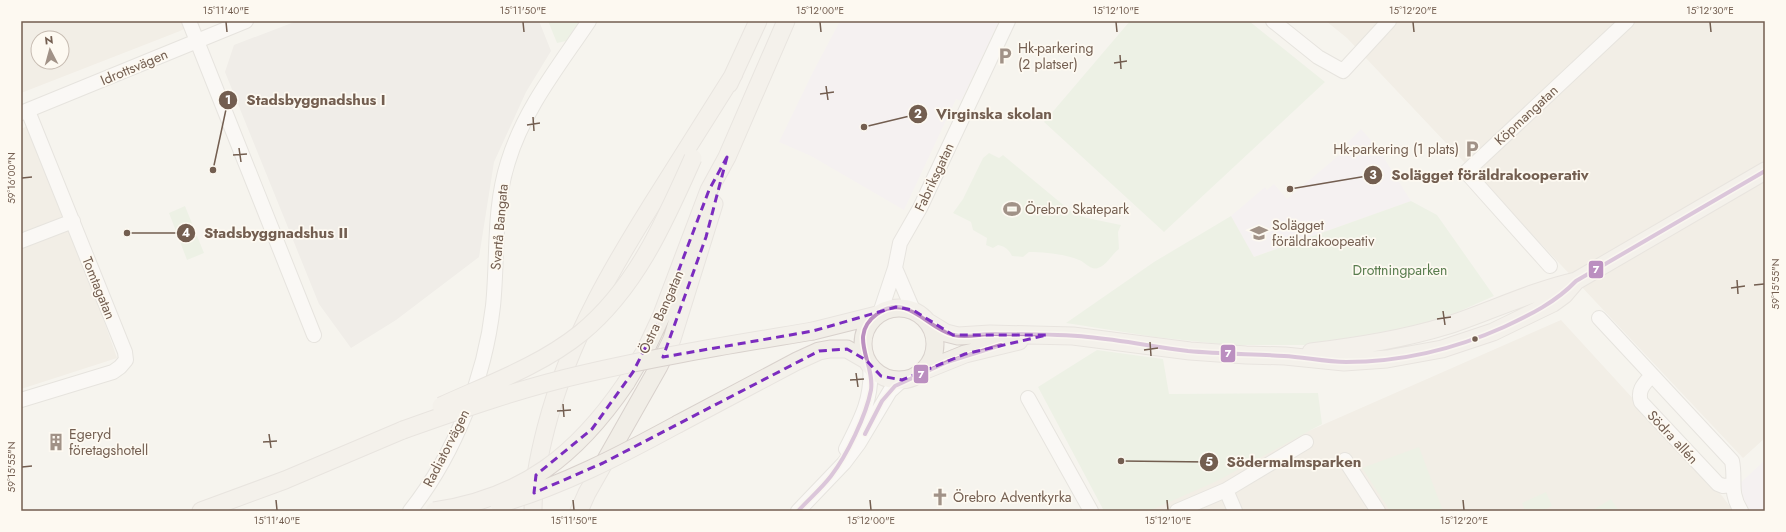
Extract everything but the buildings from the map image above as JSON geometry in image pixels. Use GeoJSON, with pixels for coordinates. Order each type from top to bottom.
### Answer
{"type":"FeatureCollection","features":[{"type":"Feature","properties":{"kind":"main road"},"geometry":{"type":"LineString","coordinates":[[403,430],[433,410],[490,385],[557,349],[581,332],[597,318],[623,290],[644,258],[676,196],[758,21]]}},
{"type":"Feature","properties":{"kind":"main road","name":"Östra Bangatan"},"geometry":{"type":"LineString","coordinates":[[434,511],[476,502],[509,490],[547,468],[573,448],[592,429],[626,383],[645,351],[661,317],[709,190],[727,158],[786,21]]}},
{"type":"Feature","properties":{"kind":"main road"},"geometry":{"type":"LineString","coordinates":[[534,511],[534,484],[550,412],[557,389],[586,319],[614,266],[644,216],[734,74]]}},
{"type":"Feature","properties":{"kind":"main road"},"geometry":{"type":"LineString","coordinates":[[579,511],[587,493],[659,366],[672,339],[706,236],[727,158]]}},
{"type":"Feature","properties":{"kind":"main road"},"geometry":{"type":"LineString","coordinates":[[1285,356],[1408,337],[1450,324],[1553,286],[1576,281],[1765,171]]}},
{"type":"Feature","properties":{"kind":"main road"},"geometry":{"type":"LineString","coordinates":[[201,511],[285,480],[403,430],[495,398],[581,374],[633,362],[813,331],[896,308],[913,310],[928,322],[953,335],[1047,335],[1096,338],[1246,356],[1285,356],[1344,362],[1387,359],[1442,349],[1493,332],[1553,302],[1564,295],[1576,281]]}},
{"type":"Feature","properties":{"kind":"main road"},"geometry":{"type":"LineString","coordinates":[[869,370],[862,347],[864,333],[867,326],[878,314]]}},
{"type":"Feature","properties":{"kind":"main road"},"geometry":{"type":"LineString","coordinates":[[923,371],[932,359],[935,345],[934,335],[928,322]]}},
{"type":"Feature","properties":{"kind":"main road"},"geometry":{"type":"LineString","coordinates":[[474,511],[541,490],[603,463],[796,361],[819,351],[830,349],[847,349],[869,370],[896,386],[923,371],[965,354],[1047,335]]}},
{"type":"Feature","properties":{"kind":"street"},"geometry":{"type":"LineString","coordinates":[[190,21],[196,40],[314,335]]}},
{"type":"Feature","properties":{"kind":"street","name":"Idrottsvägen"},"geometry":{"type":"LineString","coordinates":[[24,112],[196,40],[246,21]]}},
{"type":"Feature","properties":{"kind":"street","name":"Svartå Bangata"},"geometry":{"type":"LineString","coordinates":[[476,383],[490,324],[494,289],[500,190],[508,162],[519,133],[532,106],[589,21]]}},
{"type":"Feature","properties":{"kind":"street","name":"Fabriksgatan"},"geometry":{"type":"LineString","coordinates":[[878,314],[895,268],[900,243],[920,208],[1008,21]]}},
{"type":"Feature","properties":{"kind":"street"},"geometry":{"type":"LineString","coordinates":[[1273,21],[1318,56],[1343,71],[1389,21]]}},
{"type":"Feature","properties":{"kind":"street","name":"Köpmangatan"},"geometry":{"type":"LineString","coordinates":[[1550,266],[1466,172],[1627,21]]}},
{"type":"Feature","properties":{"kind":"street","name":"Tomtagatan"},"geometry":{"type":"LineString","coordinates":[[21,400],[113,372],[126,360],[125,352],[73,221],[24,112]]}},
{"type":"Feature","properties":{"kind":"street"},"geometry":{"type":"LineString","coordinates":[[21,241],[73,221]]}},
{"type":"Feature","properties":{"kind":"street"},"geometry":{"type":"LineString","coordinates":[[895,268],[913,310]]}},
{"type":"Feature","properties":{"kind":"street","name":"Södra allén"},"geometry":{"type":"LineString","coordinates":[[1599,318],[1732,461],[1734,472],[1732,485],[1741,511]]}},
{"type":"Feature","properties":{"kind":"street"},"geometry":{"type":"LineString","coordinates":[[867,418],[869,370]]}},
{"type":"Feature","properties":{"kind":"street","name":"Södra allén"},"geometry":{"type":"LineString","coordinates":[[1652,375],[1641,388],[1638,395],[1641,402],[1718,484],[1723,486],[1732,485]]}},
{"type":"Feature","properties":{"kind":"street","name":"Radiatorvägen"},"geometry":{"type":"LineString","coordinates":[[410,511],[434,476],[452,442],[476,383]]}},
{"type":"Feature","properties":{"kind":"street"},"geometry":{"type":"LineString","coordinates":[[798,511],[835,471],[867,418],[896,386]]}},
{"type":"Feature","properties":{"kind":"street"},"geometry":{"type":"LineString","coordinates":[[1028,398],[1091,511]]}},
{"type":"Feature","properties":{"kind":"street"},"geometry":{"type":"LineString","coordinates":[[1177,511],[1226,490],[1306,442]]}},
{"type":"Feature","properties":{"kind":"street"},"geometry":{"type":"LineString","coordinates":[[1345,460],[1378,511]]}},
{"type":"Feature","properties":{"kind":"street"},"geometry":{"type":"LineString","coordinates":[[1226,490],[1235,511]]}},
{"type":"Feature","properties":{"kind":"highlighted area"},"geometry":{"type":"Polygon","coordinates":[[[727,157],[706,237],[663,357],[813,331],[896,307],[913,310],[953,335],[1047,335],[965,354],[902,380],[881,376],[866,360],[847,349],[819,351],[603,463],[534,493],[536,475],[592,429],[633,372],[661,317],[709,190],[727,157]]]}},
{"type":"Feature","properties":{"kind":"shaded area"},"geometry":{"type":"Polygon","coordinates":[[[21,21],[199,21],[180,31],[21,93],[21,21]]]}},
{"type":"Feature","properties":{"kind":"shaded area"},"geometry":{"type":"Polygon","coordinates":[[[297,21],[539,21],[551,51],[526,92],[494,162],[479,257],[396,320],[351,348],[319,304],[225,72],[234,45],[297,21]]]}},
{"type":"Feature","properties":{"kind":"shaded area"},"geometry":{"type":"Polygon","coordinates":[[[840,21],[999,21],[961,101],[956,99],[904,210],[811,156],[779,142],[840,21]]]}},
{"type":"Feature","properties":{"kind":"shaded area"},"geometry":{"type":"Polygon","coordinates":[[[1326,21],[1765,21],[1765,438],[1743,458],[1347,38],[1326,21]]]}},
{"type":"Feature","properties":{"kind":"shaded area"},"geometry":{"type":"Polygon","coordinates":[[[27,126],[98,304],[117,358],[21,389],[21,129],[27,126]]]}},
{"type":"Feature","properties":{"kind":"shaded area"},"geometry":{"type":"Polygon","coordinates":[[[1361,129],[1377,147],[1411,201],[1253,257],[1231,216],[1265,187],[1267,190],[1274,184],[1287,199],[1350,146],[1347,143],[1361,129]]]}},
{"type":"Feature","properties":{"kind":"shaded area"},"geometry":{"type":"Polygon","coordinates":[[[1561,320],[1723,497],[1733,511],[1127,511],[1561,320]]]}},
{"type":"Feature","properties":{"kind":"shaded area"},"geometry":{"type":"Polygon","coordinates":[[[1765,460],[1765,511],[1747,511],[1736,487],[1765,460]]]}},
{"type":"Feature","properties":{"kind":"green space"},"geometry":{"type":"Polygon","coordinates":[[[548,21],[580,21],[566,41],[557,43],[548,21]]]}},
{"type":"Feature","properties":{"kind":"green space"},"geometry":{"type":"Polygon","coordinates":[[[1130,21],[1249,21],[1325,82],[1164,232],[1044,122],[1130,21]]]}},
{"type":"Feature","properties":{"kind":"green space","name":"Örebro Skatepark"},"geometry":{"type":"Polygon","coordinates":[[[989,153],[999,158],[1003,155],[1073,213],[1087,218],[1121,225],[1118,232],[1119,249],[1101,267],[1095,269],[1079,260],[1061,255],[1029,252],[1023,257],[1012,256],[1008,250],[1003,247],[998,245],[993,248],[986,245],[987,238],[973,230],[971,222],[953,213],[963,199],[983,158],[989,153]]]}},
{"type":"Feature","properties":{"kind":"green space","name":"Drottningparken"},"geometry":{"type":"Polygon","coordinates":[[[1411,201],[1437,215],[1494,296],[1415,331],[1319,345],[1229,345],[1155,337],[1066,323],[1154,262],[1231,216],[1254,257],[1411,201]]]}},
{"type":"Feature","properties":{"kind":"green space"},"geometry":{"type":"Polygon","coordinates":[[[185,206],[204,253],[187,260],[169,213],[185,206]]]}},
{"type":"Feature","properties":{"kind":"green space"},"geometry":{"type":"Polygon","coordinates":[[[1097,350],[1163,359],[1169,394],[1318,393],[1322,424],[1217,481],[1149,511],[1104,511],[1038,387],[1097,350]]]}},
{"type":"Feature","properties":{"kind":"green space"},"geometry":{"type":"Polygon","coordinates":[[[1419,447],[1443,511],[1390,511],[1362,468],[1419,447]]]}},
{"type":"Feature","properties":{"kind":"green space"},"geometry":{"type":"Polygon","coordinates":[[[1546,492],[1552,506],[1542,511],[1525,511],[1522,503],[1546,492]]]}},
{"type":"Feature","properties":{"kind":"green space"},"geometry":{"type":"Polygon","coordinates":[[[1611,499],[1619,511],[1591,511],[1611,499]]]}},
{"type":"Feature","properties":{"kind":"transit line","name":"7"},"geometry":{"type":"LineString","coordinates":[[798,511],[831,476],[855,435],[869,400],[871,390],[871,380],[864,350],[864,331],[868,322],[877,314],[888,308],[898,307],[908,309],[944,331],[959,336],[987,334],[1076,336],[1188,351],[1284,356],[1338,362],[1387,360],[1407,357],[1466,342],[1523,318],[1551,302],[1576,281],[1765,171]]}},
{"type":"Feature","properties":{"kind":"transit line","name":"7"},"geometry":{"type":"LineString","coordinates":[[865,434],[882,401],[895,386],[947,362],[1001,345]]}},
{"type":"Feature","properties":{"kind":"place","name":"Hk-parkering (2 platser)"},"geometry":{"type":"Point","coordinates":[1005,56]}},
{"type":"Feature","properties":{"kind":"place","name":"Virginska skolan"},"geometry":{"type":"Point","coordinates":[864,127]}},
{"type":"Feature","properties":{"kind":"place","name":"Hk-parkering (1 plats)"},"geometry":{"type":"Point","coordinates":[1472,149]}},
{"type":"Feature","properties":{"kind":"place","name":"Stadsbyggnadshus I"},"geometry":{"type":"Point","coordinates":[213,170]}},
{"type":"Feature","properties":{"kind":"place","name":"Solägget föräldrakooperativ"},"geometry":{"type":"Point","coordinates":[1290,189]}},
{"type":"Feature","properties":{"kind":"place","name":"Örebro Skatepark"},"geometry":{"type":"Point","coordinates":[1012,209]}},
{"type":"Feature","properties":{"kind":"place","name":"Stadsbyggnadshus II"},"geometry":{"type":"Point","coordinates":[127,233]}},
{"type":"Feature","properties":{"kind":"place","name":"Solägget föräldrakoopeativ"},"geometry":{"type":"Point","coordinates":[1259,233]}},
{"type":"Feature","properties":{"kind":"place","name":"Egeryd företagshotell"},"geometry":{"type":"Point","coordinates":[56,442]}},
{"type":"Feature","properties":{"kind":"place","name":"Södermalmsparken"},"geometry":{"type":"Point","coordinates":[1121,461]}},
{"type":"Feature","properties":{"kind":"place","name":"Örebro Adventkyrka"},"geometry":{"type":"Point","coordinates":[940,497]}}]}
